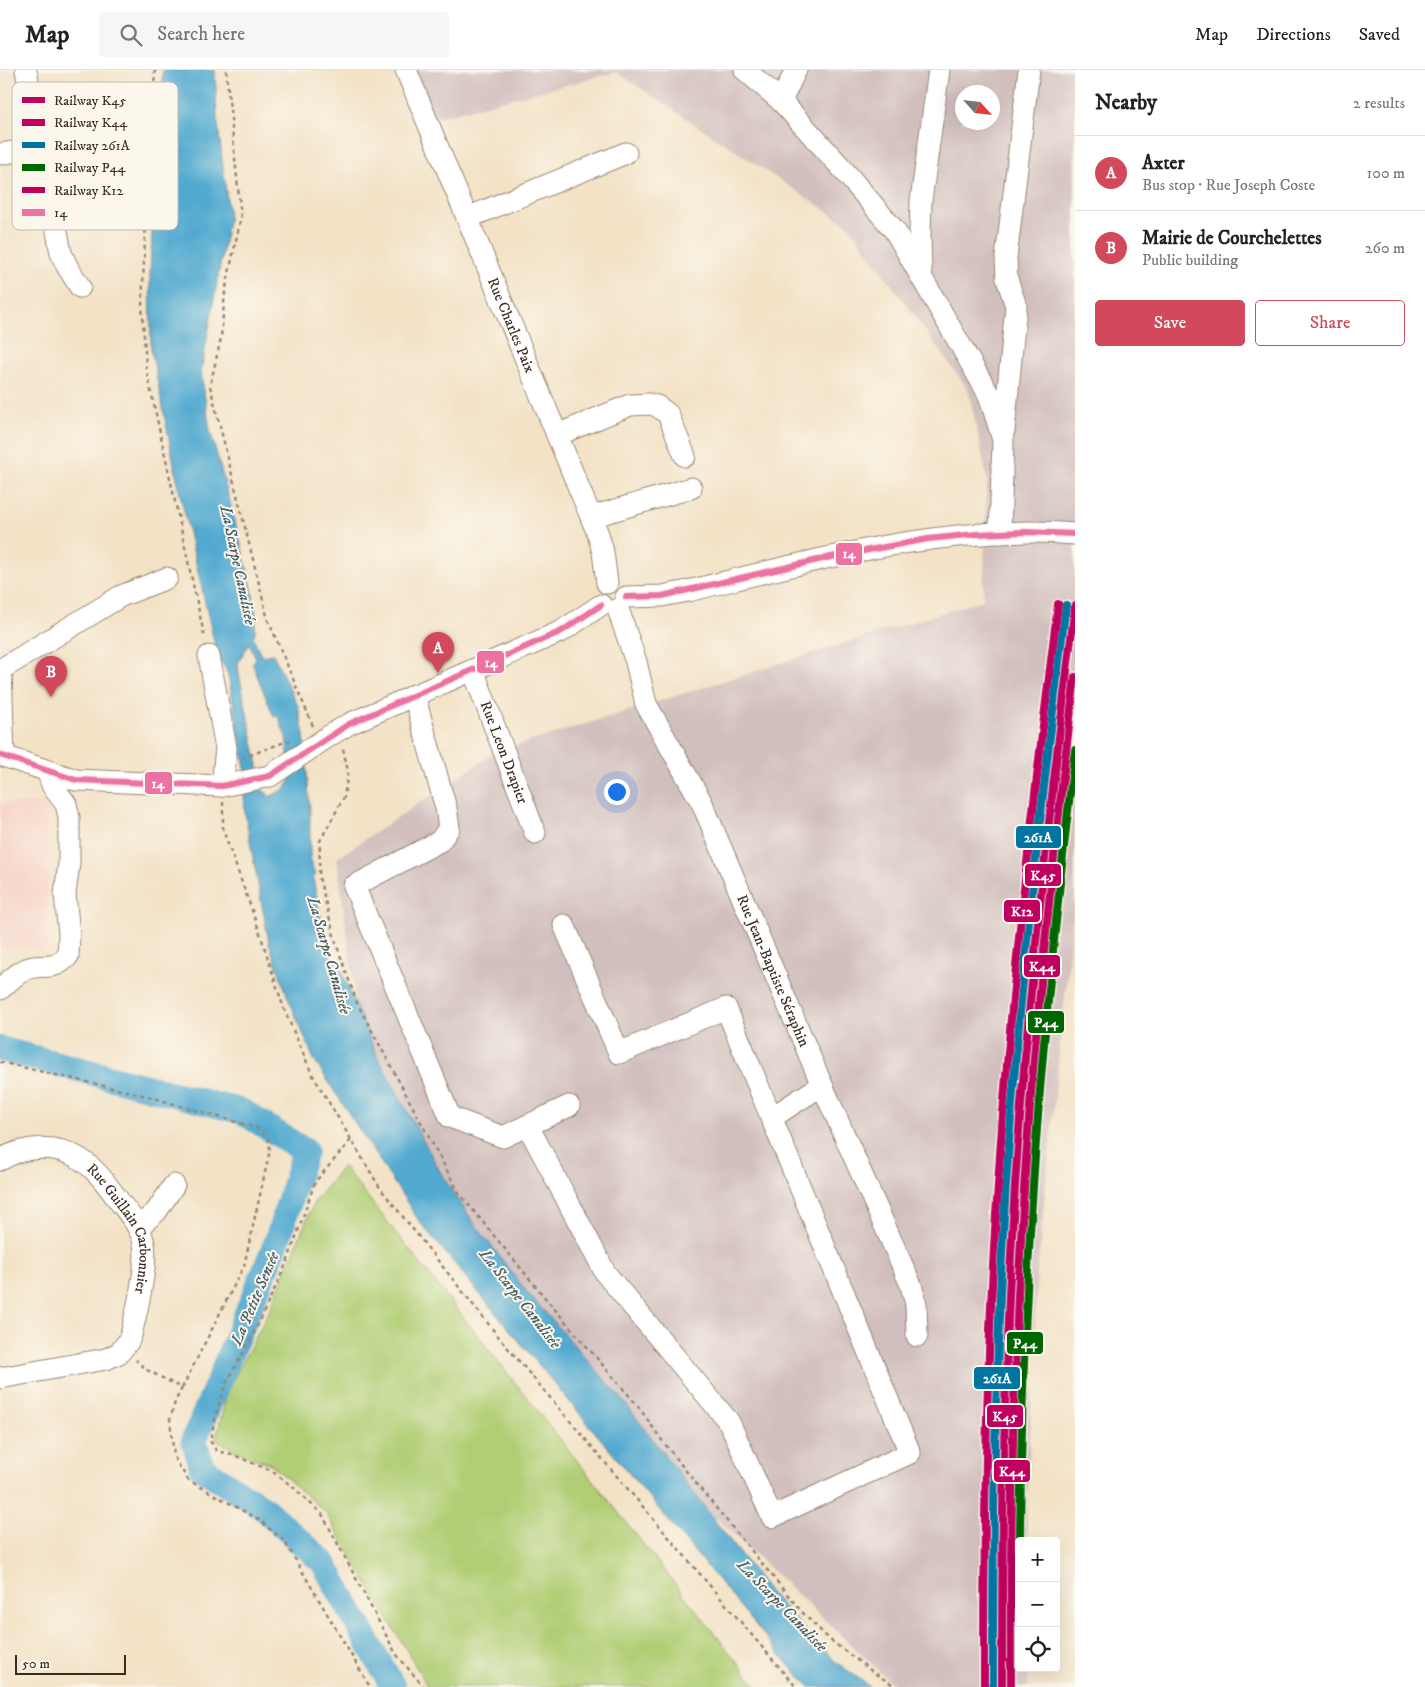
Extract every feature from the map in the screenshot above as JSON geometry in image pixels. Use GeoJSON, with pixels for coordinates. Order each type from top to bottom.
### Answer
{"type":"FeatureCollection","features":[{"type":"Feature","properties":{"kind":"street","name":"Rue Charles Paix"},"geometry":{"type":"LineString","coordinates":[[406,70],[591,517],[603,552],[607,583],[615,582],[622,586],[615,604]]}},
{"type":"Feature","properties":{"kind":"street"},"geometry":{"type":"LineString","coordinates":[[745,70],[780,101],[840,166],[895,231],[989,395],[1003,440]]}},
{"type":"Feature","properties":{"kind":"street"},"geometry":{"type":"LineString","coordinates":[[780,101],[796,70]]}},
{"type":"Feature","properties":{"kind":"street"},"geometry":{"type":"LineString","coordinates":[[921,276],[920,201],[939,70]]}},
{"type":"Feature","properties":{"kind":"street"},"geometry":{"type":"LineString","coordinates":[[1000,534],[1003,440],[1016,306],[1006,278],[1006,258],[1029,70]]}},
{"type":"Feature","properties":{"kind":"street"},"geometry":{"type":"LineString","coordinates":[[0,154],[12,149]]}},
{"type":"Feature","properties":{"kind":"street"},"geometry":{"type":"LineString","coordinates":[[467,218],[626,153]]}},
{"type":"Feature","properties":{"kind":"street"},"geometry":{"type":"LineString","coordinates":[[57,230],[61,253],[80,287]]}},
{"type":"Feature","properties":{"kind":"street"},"geometry":{"type":"LineString","coordinates":[[557,434],[630,405],[650,404],[657,406],[668,414],[685,456]]}},
{"type":"Feature","properties":{"kind":"street"},"geometry":{"type":"LineString","coordinates":[[591,517],[691,488]]}},
{"type":"Feature","properties":{"kind":"street"},"geometry":{"type":"LineString","coordinates":[[167,578],[121,596],[1,670],[2,755],[76,780],[228,785],[261,779],[270,776],[315,738],[338,730],[562,630],[615,604],[688,591],[900,544],[951,537],[1000,534],[1038,532],[1075,534]]}},
{"type":"Feature","properties":{"kind":"street","name":"Rue Jean-Baptiste Séraphin"},"geometry":{"type":"LineString","coordinates":[[615,604],[636,662],[646,704],[702,803],[822,1085],[914,1293],[917,1336]]}},
{"type":"Feature","properties":{"kind":"street"},"geometry":{"type":"LineString","coordinates":[[209,656],[226,748],[228,785]]}},
{"type":"Feature","properties":{"kind":"street","name":"Rue Leon Drapier"},"geometry":{"type":"LineString","coordinates":[[472,670],[535,833]]}},
{"type":"Feature","properties":{"kind":"street"},"geometry":{"type":"LineString","coordinates":[[414,695],[446,808],[449,828],[440,841],[354,886],[450,1117],[503,1138],[569,1106]]}},
{"type":"Feature","properties":{"kind":"street"},"geometry":{"type":"LineString","coordinates":[[0,989],[22,971],[31,967],[53,967],[61,963],[68,956],[69,934],[65,894],[69,863],[69,817],[66,804],[53,788],[47,771]]}},
{"type":"Feature","properties":{"kind":"street"},"geometry":{"type":"LineString","coordinates":[[528,1126],[606,1274],[729,1422],[772,1517],[910,1453],[726,1008],[619,1052],[564,925]]}},
{"type":"Feature","properties":{"kind":"street"},"geometry":{"type":"LineString","coordinates":[[771,1118],[822,1085]]}},
{"type":"Feature","properties":{"kind":"street","name":"Rue Guillain Carbonnier"},"geometry":{"type":"LineString","coordinates":[[0,1160],[14,1152],[30,1148],[51,1148],[80,1158],[98,1175],[138,1227],[145,1244],[145,1261],[133,1327],[124,1348],[113,1356],[99,1362],[0,1378]]}},
{"type":"Feature","properties":{"kind":"street"},"geometry":{"type":"LineString","coordinates":[[138,1227],[156,1212],[174,1185]]}},
{"type":"Feature","properties":{"kind":"path"},"geometry":{"type":"LineString","coordinates":[[226,70],[241,217],[225,292],[221,338],[210,386],[268,620],[315,738]]}},
{"type":"Feature","properties":{"kind":"path"},"geometry":{"type":"LineString","coordinates":[[145,230],[142,306],[146,368],[209,656]]}},
{"type":"Feature","properties":{"kind":"path"},"geometry":{"type":"LineString","coordinates":[[338,730],[348,771],[344,797],[320,840],[319,877],[326,906],[336,943],[357,1003],[459,1193],[551,1305],[638,1406],[689,1474],[802,1612],[830,1640],[877,1675],[897,1687]]}},
{"type":"Feature","properties":{"kind":"path"},"geometry":{"type":"LineString","coordinates":[[234,761],[282,743]]}},
{"type":"Feature","properties":{"kind":"path"},"geometry":{"type":"LineString","coordinates":[[228,785],[223,830],[258,927],[284,1009],[312,1074],[380,1188],[502,1341],[796,1687]]}},
{"type":"Feature","properties":{"kind":"path"},"geometry":{"type":"LineString","coordinates":[[351,1140],[315,1182],[288,1260],[253,1335],[227,1382],[216,1410],[210,1441],[217,1450],[272,1471],[293,1487],[322,1514],[396,1654],[424,1687]]}},
{"type":"Feature","properties":{"kind":"path"},"geometry":{"type":"LineString","coordinates":[[182,1388],[175,1402],[170,1420],[174,1457],[188,1480],[258,1519],[285,1542],[370,1687]]}},
{"type":"Feature","properties":{"kind":"shaded area"},"geometry":{"type":"Polygon","coordinates":[[[406,70],[1075,70],[1075,897],[1037,1273],[1027,1537],[1015,1537],[1015,1672],[1028,1672],[1028,1687],[896,1687],[490,1305],[367,1088],[337,858],[496,752],[983,600],[987,477],[968,389],[848,225],[616,72],[427,120],[406,70]]]}},
{"type":"Feature","properties":{"kind":"shaded area"},"geometry":{"type":"Polygon","coordinates":[[[0,803],[47,803],[47,948],[0,949],[0,803]]]}},
{"type":"Feature","properties":{"kind":"green space"},"geometry":{"type":"Polygon","coordinates":[[[343,1166],[757,1687],[428,1687],[326,1513],[271,1464],[235,1451],[216,1439],[228,1389],[269,1312],[314,1202],[343,1166]]]}},
{"type":"Feature","properties":{"kind":"water","name":"La Scarpe Canalisée"},"geometry":{"type":"Polygon","coordinates":[[[163,70],[215,70],[217,116],[229,216],[201,372],[210,430],[252,587],[256,615],[253,637],[261,656],[273,654],[298,706],[304,734],[310,811],[310,862],[316,875],[313,878],[328,953],[338,962],[376,1054],[443,1177],[474,1223],[526,1291],[622,1399],[768,1590],[835,1661],[870,1687],[810,1687],[793,1670],[419,1221],[314,1060],[287,995],[269,943],[245,814],[244,793],[249,790],[228,674],[218,659],[179,489],[151,349],[150,273],[152,230],[178,230],[178,82],[162,82],[163,70]],[[249,643],[238,663],[239,674],[258,765],[258,788],[267,793],[269,797],[285,789],[291,779],[286,737],[278,716],[274,717],[252,663],[255,659],[249,643]]]}},
{"type":"Feature","properties":{"kind":"waterway","name":"La Petite Sensée"},"geometry":{"type":"LineString","coordinates":[[0,1049],[243,1112],[305,1151],[276,1244],[194,1440],[202,1468],[263,1508],[323,1562],[393,1687]]}},
{"type":"Feature","properties":{"kind":"rail line","name":"K12"},"geometry":{"type":"LineString","coordinates":[[984,1687],[986,1436],[998,1185],[1016,967],[1058,604]]}},
{"type":"Feature","properties":{"kind":"rail line","name":"261A"},"geometry":{"type":"LineString","coordinates":[[993,1687],[995,1436],[999,1310],[1006,1185],[1024,967],[1066,605]]}},
{"type":"Feature","properties":{"kind":"rail line","name":"K45"},"geometry":{"type":"LineString","coordinates":[[1002,1687],[1004,1436],[1015,1186],[1033,968],[1075,606]]}},
{"type":"Feature","properties":{"kind":"rail line","name":"K44"},"geometry":{"type":"LineString","coordinates":[[1011,1687],[1013,1438],[1024,1189],[1046,933],[1075,677]]}},
{"type":"Feature","properties":{"kind":"rail line","name":"P44"},"geometry":{"type":"LineString","coordinates":[[1020,1537],[1022,1408],[1030,1230],[1051,968],[1075,750]]}},
{"type":"Feature","properties":{"kind":"transit line","name":"14"},"geometry":{"type":"LineString","coordinates":[[626,597],[662,596],[831,557],[928,539],[1026,532],[1075,534]]}},
{"type":"Feature","properties":{"kind":"transit line","name":"14"},"geometry":{"type":"LineString","coordinates":[[0,755],[76,780],[222,786],[270,776],[349,724],[562,631],[601,605]]}},
{"type":"Feature","properties":{"kind":"place","name":"Axter"},"geometry":{"type":"Point","coordinates":[438,673]}},
{"type":"Feature","properties":{"kind":"place","name":"Mairie de Courchelettes"},"geometry":{"type":"Point","coordinates":[51,697]}}]}
